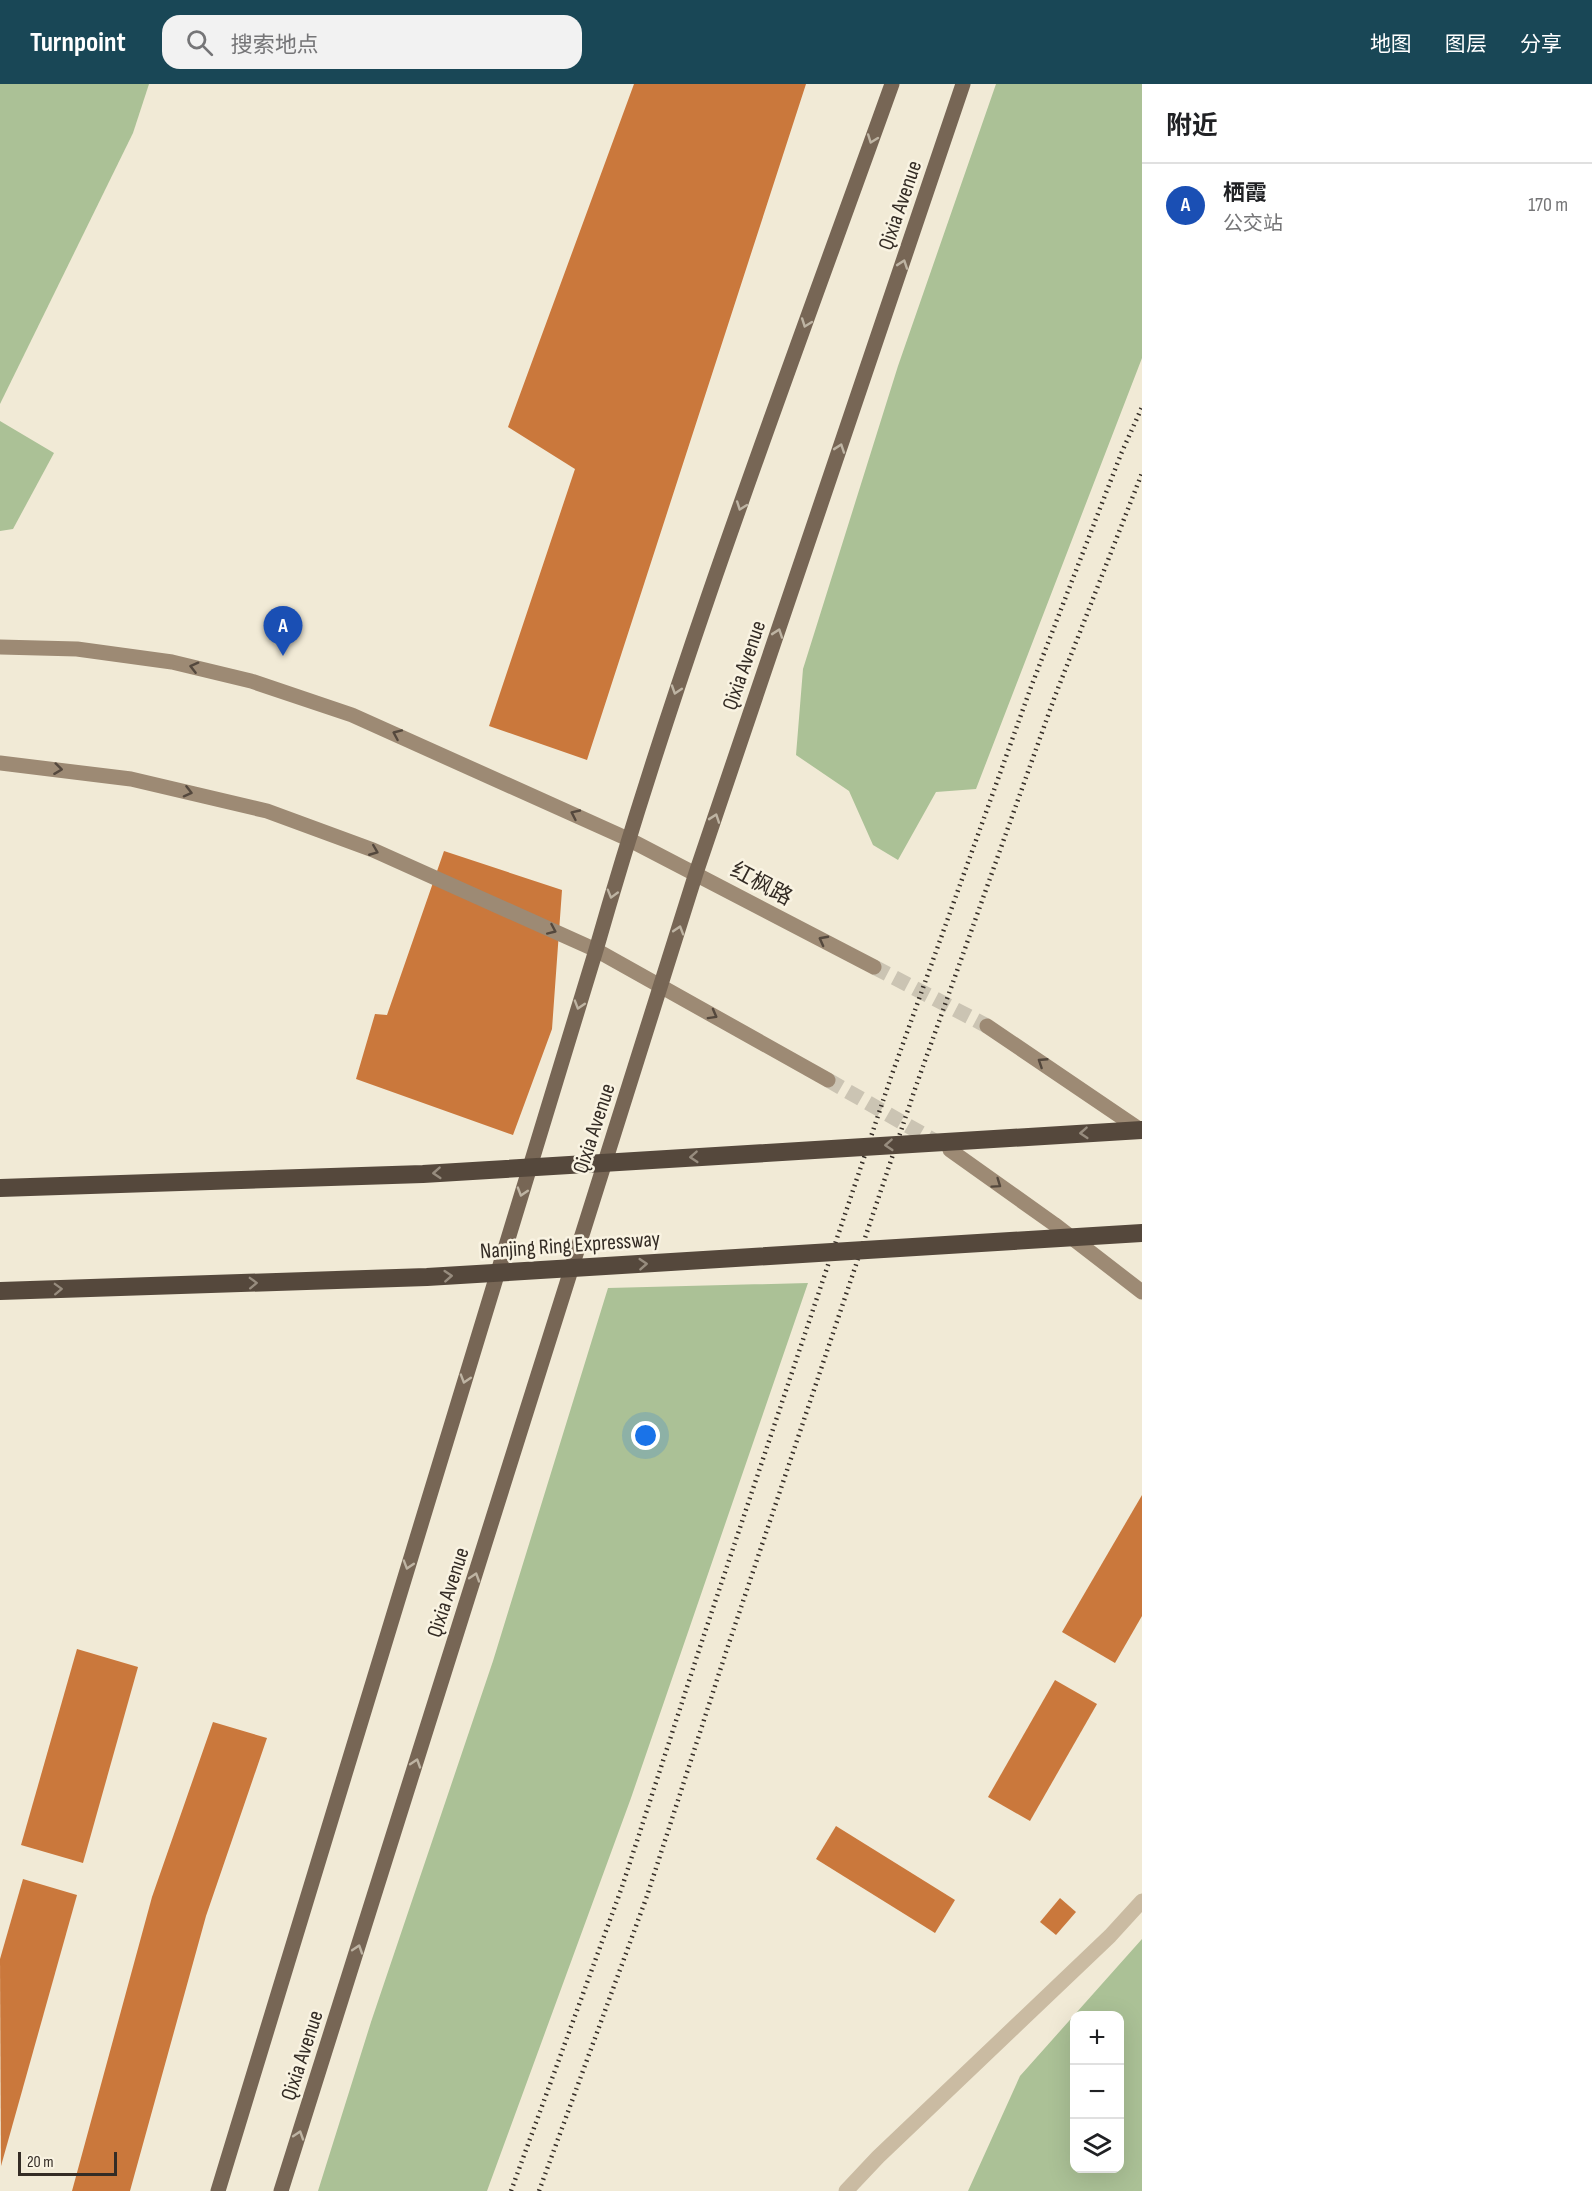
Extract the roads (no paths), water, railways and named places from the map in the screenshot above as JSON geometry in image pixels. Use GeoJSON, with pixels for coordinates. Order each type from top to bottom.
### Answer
{"type":"FeatureCollection","features":[{"type":"Feature","properties":{"kind":"highway"},"geometry":{"type":"LineString","coordinates":[[0,1188],[423,1174],[1142,1130]]}},
{"type":"Feature","properties":{"kind":"highway","name":"Nanjing Ring Expressway"},"geometry":{"type":"LineString","coordinates":[[0,1291],[439,1276],[1142,1233]]}},
{"type":"Feature","properties":{"kind":"main road","name":"Qixia Avenue"},"geometry":{"type":"LineString","coordinates":[[218,2191],[628,839],[696,633],[892,84]]}},
{"type":"Feature","properties":{"kind":"main road","name":"Qixia Avenue"},"geometry":{"type":"LineString","coordinates":[[281,2191],[696,873],[963,84]]}},
{"type":"Feature","properties":{"kind":"main road","name":"红枫路"},"geometry":{"type":"LineString","coordinates":[[0,647],[77,649],[172,662],[251,681],[352,715],[628,839],[874,967]]}},
{"type":"Feature","properties":{"kind":"main road"},"geometry":{"type":"LineString","coordinates":[[0,763],[131,778],[267,811],[373,850],[596,950],[828,1080]]}},
{"type":"Feature","properties":{"kind":"main road"},"geometry":{"type":"LineString","coordinates":[[987,1026],[1142,1130]]}},
{"type":"Feature","properties":{"kind":"main road"},"geometry":{"type":"LineString","coordinates":[[950,1150],[1054,1224],[1142,1292]]}},
{"type":"Feature","properties":{"kind":"street"},"geometry":{"type":"LineString","coordinates":[[846,2191],[878,2157],[1110,1936],[1142,1901]]}},
{"type":"Feature","properties":{"kind":"tunnel"},"geometry":{"type":"LineString","coordinates":[[874,967],[987,1026]]}},
{"type":"Feature","properties":{"kind":"tunnel"},"geometry":{"type":"LineString","coordinates":[[828,1080],[940,1144]]}},
{"type":"Feature","properties":{"kind":"railway"},"geometry":{"type":"LineString","coordinates":[[511,2191],[622,1887],[891,1077],[1031,687],[1121,454],[1142,407]]}},
{"type":"Feature","properties":{"kind":"railway"},"geometry":{"type":"LineString","coordinates":[[539,2191],[647,1896],[726,1652],[916,1086],[1055,696],[1142,473]]}},
{"type":"Feature","properties":{"kind":"place","name":"栖霞"},"geometry":{"type":"Point","coordinates":[283,656]}}]}
